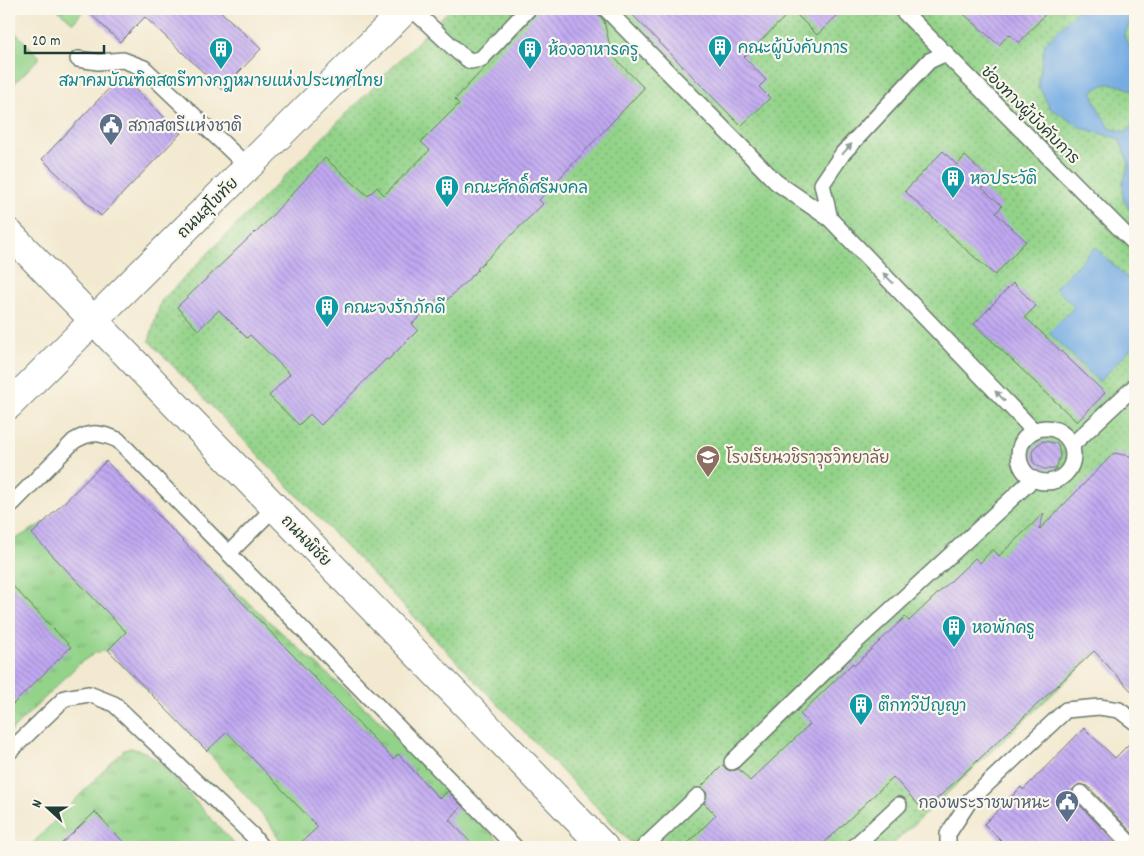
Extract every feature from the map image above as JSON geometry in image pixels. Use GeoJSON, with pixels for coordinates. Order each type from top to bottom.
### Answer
{"type":"FeatureCollection","features":[{"type":"Feature","properties":{"kind":"street","name":"ถนนสุโขทัย"},"geometry":{"type":"LineString","coordinates":[[9,405],[406,9]]}},
{"type":"Feature","properties":{"kind":"street","name":"ถนนพิชัย"},"geometry":{"type":"LineString","coordinates":[[9,233],[604,847]]}},
{"type":"Feature","properties":{"kind":"lane"},"geometry":{"type":"LineString","coordinates":[[412,9],[470,61],[481,59],[528,9]]}},
{"type":"Feature","properties":{"kind":"lane"},"geometry":{"type":"LineString","coordinates":[[606,9],[776,182],[830,219],[1034,431]]}},
{"type":"Feature","properties":{"kind":"lane","name":"ช่องทางผู้บังคับการ"},"geometry":{"type":"LineString","coordinates":[[901,9],[1135,244]]}},
{"type":"Feature","properties":{"kind":"lane"},"geometry":{"type":"LineString","coordinates":[[830,219],[822,184],[843,153],[929,60],[946,54]]}},
{"type":"Feature","properties":{"kind":"lane"},"geometry":{"type":"LineString","coordinates":[[78,59],[98,62],[123,60],[144,68],[248,167]]}},
{"type":"Feature","properties":{"kind":"lane"},"geometry":{"type":"LineString","coordinates":[[1072,445],[1135,386]]}},
{"type":"Feature","properties":{"kind":"lane"},"geometry":{"type":"LineString","coordinates":[[1052,428],[1060,432],[1072,445],[1072,463],[1062,477],[1046,482],[1033,479],[1023,470],[1019,452],[1026,436],[1034,431],[1052,428]]}},
{"type":"Feature","properties":{"kind":"lane"},"geometry":{"type":"LineString","coordinates":[[9,507],[74,441],[87,433],[104,434],[118,440],[515,847]]}},
{"type":"Feature","properties":{"kind":"lane"},"geometry":{"type":"LineString","coordinates":[[732,762],[846,652],[1033,479]]}},
{"type":"Feature","properties":{"kind":"lane"},"geometry":{"type":"LineString","coordinates":[[229,553],[276,507]]}},
{"type":"Feature","properties":{"kind":"lane"},"geometry":{"type":"LineString","coordinates":[[9,752],[65,698],[89,694],[114,704],[252,835],[261,847]]}},
{"type":"Feature","properties":{"kind":"lane"},"geometry":{"type":"LineString","coordinates":[[948,847],[948,834],[970,800],[1066,710],[1098,707],[1119,710],[1135,722]]}},
{"type":"Feature","properties":{"kind":"lane"},"geometry":{"type":"LineString","coordinates":[[1081,793],[1133,847]]}},
{"type":"Feature","properties":{"kind":"lane"},"geometry":{"type":"LineString","coordinates":[[644,847],[698,796]]}},
{"type":"Feature","properties":{"kind":"lane"},"geometry":{"type":"LineString","coordinates":[[854,847],[898,805]]}},
{"type":"Feature","properties":{"kind":"green space"},"geometry":{"type":"Polygon","coordinates":[[[57,9],[85,9],[73,23],[57,9]]]}},
{"type":"Feature","properties":{"kind":"green space","name":"โรงเรียนวชิราวุธวิทยาลัย"},"geometry":{"type":"Polygon","coordinates":[[[450,9],[1135,9],[1135,616],[890,847],[635,847],[149,341],[161,301],[450,9]]]}},
{"type":"Feature","properties":{"kind":"green space"},"geometry":{"type":"Polygon","coordinates":[[[9,26],[40,57],[9,89],[9,26]]]}},
{"type":"Feature","properties":{"kind":"green space"},"geometry":{"type":"Polygon","coordinates":[[[114,481],[385,726],[505,847],[284,847],[270,824],[207,751],[108,650],[95,653],[80,663],[9,733],[9,548],[14,540],[114,481]]]}},
{"type":"Feature","properties":{"kind":"green space"},"geometry":{"type":"Polygon","coordinates":[[[131,748],[145,752],[163,766],[237,847],[29,847],[124,750],[131,748]]]}},
{"type":"Feature","properties":{"kind":"water"},"geometry":{"type":"Polygon","coordinates":[[[1079,9],[1135,9],[1124,37],[1135,56],[1135,91],[1109,84],[1092,92],[1100,112],[1111,129],[1127,132],[1135,122],[1135,218],[1123,199],[1123,183],[1129,163],[1119,139],[1082,128],[1050,108],[1038,85],[1045,43],[1079,9]]]}},
{"type":"Feature","properties":{"kind":"water"},"geometry":{"type":"Polygon","coordinates":[[[1095,247],[1135,286],[1135,344],[1099,382],[1049,333],[1074,307],[1055,288],[1095,247]]]}},
{"type":"Feature","properties":{"kind":"building","name":"สมาคมบัณฑิตสตรีทางกฎหมายแห่งประเทศไทย"},"geometry":{"type":"Polygon","coordinates":[[[85,9],[218,9],[261,49],[222,90],[145,17],[120,42],[85,9]]]}},
{"type":"Feature","properties":{"kind":"building"},"geometry":{"type":"Polygon","coordinates":[[[540,9],[597,9],[604,21],[612,55],[644,88],[539,200],[543,204],[446,301],[441,295],[412,324],[418,330],[388,360],[386,359],[321,425],[310,414],[299,425],[269,396],[290,374],[250,335],[247,338],[219,310],[198,330],[177,307],[256,233],[325,158],[368,196],[377,187],[384,195],[430,150],[421,142],[459,104],[455,99],[540,9]]]}},
{"type":"Feature","properties":{"kind":"building","name":"คณะผู้บังคับการ"},"geometry":{"type":"Polygon","coordinates":[[[627,9],[844,9],[817,35],[792,10],[744,57],[766,80],[759,87],[770,98],[741,126],[627,9]]]}},
{"type":"Feature","properties":{"kind":"building"},"geometry":{"type":"Polygon","coordinates":[[[958,9],[1050,9],[1019,43],[1009,34],[999,45],[958,9]]]}},
{"type":"Feature","properties":{"kind":"building","name":"สภาสตรีแห่งชาติ"},"geometry":{"type":"Polygon","coordinates":[[[121,76],[181,133],[101,216],[42,159],[121,76]]]}},
{"type":"Feature","properties":{"kind":"building","name":"หอประวัติ"},"geometry":{"type":"Polygon","coordinates":[[[943,151],[957,165],[965,156],[990,180],[982,188],[1002,206],[996,213],[1026,241],[995,275],[905,191],[943,151]]]}},
{"type":"Feature","properties":{"kind":"building"},"geometry":{"type":"Polygon","coordinates":[[[1013,283],[1036,306],[1025,317],[1105,393],[1077,422],[974,324],[1013,283]]]}},
{"type":"Feature","properties":{"kind":"building"},"geometry":{"type":"Polygon","coordinates":[[[1045,441],[1058,444],[1060,456],[1056,469],[1044,469],[1033,462],[1032,452],[1034,448],[1045,441]]]}},
{"type":"Feature","properties":{"kind":"building"},"geometry":{"type":"Polygon","coordinates":[[[1114,453],[1135,457],[1135,695],[1094,651],[924,811],[893,777],[820,847],[684,847],[716,815],[704,803],[707,794],[701,787],[723,765],[730,771],[739,769],[750,781],[810,724],[800,714],[853,663],[855,665],[905,617],[909,621],[975,558],[980,563],[993,549],[999,556],[1044,513],[1039,530],[1114,453]]]}},
{"type":"Feature","properties":{"kind":"building"},"geometry":{"type":"Polygon","coordinates":[[[106,461],[393,759],[398,754],[440,799],[448,791],[462,806],[449,820],[475,847],[296,847],[318,827],[227,732],[207,751],[108,650],[126,632],[32,534],[106,461]]]}},
{"type":"Feature","properties":{"kind":"building"},"geometry":{"type":"Polygon","coordinates":[[[9,582],[71,647],[9,708],[9,582]]]}},
{"type":"Feature","properties":{"kind":"building"},"geometry":{"type":"Polygon","coordinates":[[[1084,728],[1115,758],[1135,738],[1135,836],[1088,786],[1079,784],[1072,790],[1074,799],[1120,847],[1007,847],[984,824],[1021,787],[1023,790],[1084,728]]]}},
{"type":"Feature","properties":{"kind":"building"},"geometry":{"type":"Polygon","coordinates":[[[95,812],[128,847],[58,847],[95,812]]]}},
{"type":"Feature","properties":{"kind":"place","name":"คณะผู้บังคับการ"},"geometry":{"type":"Point","coordinates":[720,68]}},
{"type":"Feature","properties":{"kind":"place","name":"สมาคมบัณฑิตสตรีทางกฎหมายแห่งประเทศไทย"},"geometry":{"type":"Point","coordinates":[221,70]}},
{"type":"Feature","properties":{"kind":"place","name":"ห้องอาหารครู"},"geometry":{"type":"Point","coordinates":[530,70]}},
{"type":"Feature","properties":{"kind":"place","name":"สภาสตรีแห่งชาติ"},"geometry":{"type":"Point","coordinates":[111,146]}},
{"type":"Feature","properties":{"kind":"place","name":"หอประวัติ"},"geometry":{"type":"Point","coordinates":[953,199]}},
{"type":"Feature","properties":{"kind":"place","name":"คณะศักดิ์ศรีมงคล"},"geometry":{"type":"Point","coordinates":[447,208]}},
{"type":"Feature","properties":{"kind":"place","name":"คณะจงรักภักดี"},"geometry":{"type":"Point","coordinates":[327,328]}},
{"type":"Feature","properties":{"kind":"place","name":"โรงเรียนวชิราวุธวิทยาลัย"},"geometry":{"type":"Point","coordinates":[708,478]}},
{"type":"Feature","properties":{"kind":"place","name":"หอพักครู"},"geometry":{"type":"Point","coordinates":[954,648]}},
{"type":"Feature","properties":{"kind":"place","name":"ตึกทวีปัญญา"},"geometry":{"type":"Point","coordinates":[861,726]}},
{"type":"Feature","properties":{"kind":"place","name":"กองพระราชพาหนะ"},"geometry":{"type":"Point","coordinates":[1067,823]}}]}
